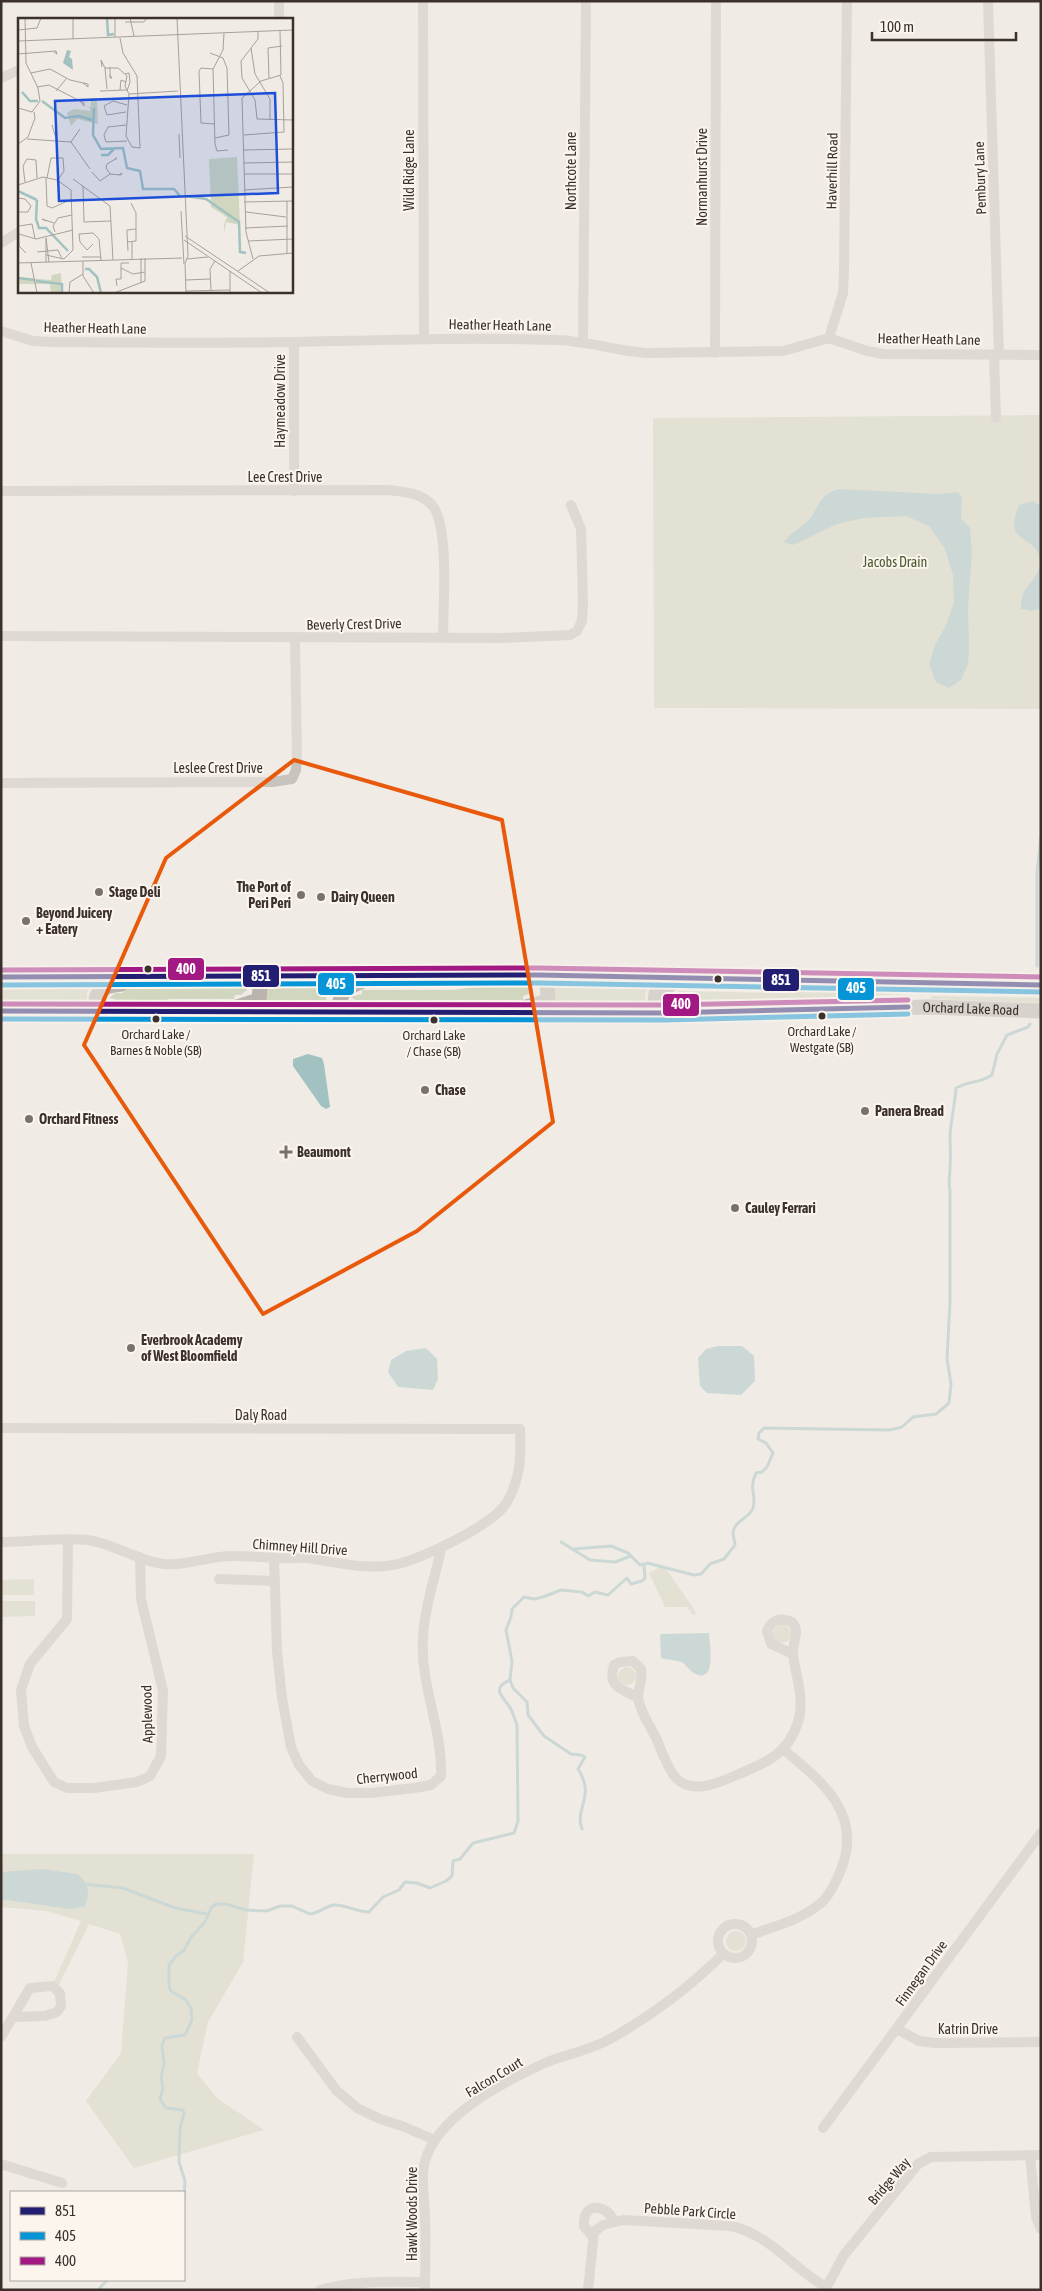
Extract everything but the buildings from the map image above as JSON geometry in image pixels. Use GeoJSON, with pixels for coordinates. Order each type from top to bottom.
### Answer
{"type":"FeatureCollection","features":[{"type":"Feature","properties":{"kind":"main road","name":"Orchard Lake Road"},"geometry":{"type":"LineString","coordinates":[[1,977],[254,978],[541,975],[1041,986]]}},
{"type":"Feature","properties":{"kind":"main road"},"geometry":{"type":"LineString","coordinates":[[495,1013],[544,1002],[548,997],[548,990],[541,975]]}},
{"type":"Feature","properties":{"kind":"main road"},"geometry":{"type":"LineString","coordinates":[[345,1012],[340,1001],[344,989],[374,977]]}},
{"type":"Feature","properties":{"kind":"main road"},"geometry":{"type":"LineString","coordinates":[[102,1011],[96,999],[97,994],[104,987],[146,978]]}},
{"type":"Feature","properties":{"kind":"main road"},"geometry":{"type":"LineString","coordinates":[[216,1012],[259,1000],[260,987],[254,978]]}},
{"type":"Feature","properties":{"kind":"main road"},"geometry":{"type":"LineString","coordinates":[[665,1013],[655,1002],[656,993],[667,985],[684,978]]}},
{"type":"Feature","properties":{"kind":"main road"},"geometry":{"type":"LineString","coordinates":[[864,1009],[913,997],[920,992],[922,984]]}},
{"type":"Feature","properties":{"kind":"main road","name":"Orchard Lake Road"},"geometry":{"type":"LineString","coordinates":[[1,1011],[665,1013],[930,1007],[1041,1011]]}},
{"type":"Feature","properties":{"kind":"street"},"geometry":{"type":"LineString","coordinates":[[279,1],[279,18]]}},
{"type":"Feature","properties":{"kind":"street","name":"Wild Ridge Lane"},"geometry":{"type":"LineString","coordinates":[[423,1],[424,339]]}},
{"type":"Feature","properties":{"kind":"street","name":"Northcote Lane"},"geometry":{"type":"LineString","coordinates":[[583,342],[586,1]]}},
{"type":"Feature","properties":{"kind":"street","name":"Normanhurst Drive"},"geometry":{"type":"LineString","coordinates":[[715,353],[716,1]]}},
{"type":"Feature","properties":{"kind":"street","name":"Haverhill Road"},"geometry":{"type":"LineString","coordinates":[[829,338],[843,293],[847,1]]}},
{"type":"Feature","properties":{"kind":"street","name":"Pembury Lane"},"geometry":{"type":"LineString","coordinates":[[988,1],[997,354],[996,418]]}},
{"type":"Feature","properties":{"kind":"street"},"geometry":{"type":"LineString","coordinates":[[1,78],[18,70]]}},
{"type":"Feature","properties":{"kind":"street"},"geometry":{"type":"LineString","coordinates":[[1,243],[18,233]]}},
{"type":"Feature","properties":{"kind":"street","name":"Heather Heath Lane"},"geometry":{"type":"LineString","coordinates":[[1,331],[33,341],[51,342],[294,342],[424,339],[559,340],[583,342],[626,352],[715,353],[783,351],[829,338],[867,351],[884,354],[1041,355]]}},
{"type":"Feature","properties":{"kind":"street","name":"Haymeadow Drive"},"geometry":{"type":"LineString","coordinates":[[294,342],[294,491]]}},
{"type":"Feature","properties":{"kind":"street","name":"Lee Crest Drive"},"geometry":{"type":"LineString","coordinates":[[1,491],[388,490],[415,494],[431,504],[440,517],[444,567],[443,636]]}},
{"type":"Feature","properties":{"kind":"street","name":"Beverly Crest Drive"},"geometry":{"type":"LineString","coordinates":[[1,636],[295,638],[553,637],[570,635],[577,631],[582,621],[583,563],[581,529],[571,505]]}},
{"type":"Feature","properties":{"kind":"street","name":"Leslee Crest Drive"},"geometry":{"type":"LineString","coordinates":[[1,783],[272,782],[292,779],[296,770],[297,759],[295,638]]}},
{"type":"Feature","properties":{"kind":"street","name":"Daly Road"},"geometry":{"type":"LineString","coordinates":[[1,1428],[520,1429]]}},
{"type":"Feature","properties":{"kind":"street","name":"Chimney Hill Drive"},"geometry":{"type":"LineString","coordinates":[[1,1542],[68,1540],[106,1543],[140,1557],[164,1564],[186,1563],[233,1556],[304,1558],[360,1565],[392,1566],[418,1559],[441,1549],[506,1505],[520,1470],[520,1429]]}},
{"type":"Feature","properties":{"kind":"street","name":"Applewood"},"geometry":{"type":"LineString","coordinates":[[68,1540],[67,1619],[30,1664],[24,1676],[21,1690],[24,1726],[32,1747],[54,1782],[67,1788],[94,1788],[137,1782],[150,1776],[161,1756],[163,1691],[141,1599],[140,1557]]}},
{"type":"Feature","properties":{"kind":"street","name":"Cherrywood"},"geometry":{"type":"LineString","coordinates":[[274,1558],[277,1651],[282,1698],[291,1747],[299,1765],[312,1781],[328,1789],[347,1793],[371,1794],[431,1785],[440,1776],[441,1763],[422,1640],[441,1549]]}},
{"type":"Feature","properties":{"kind":"street"},"geometry":{"type":"LineString","coordinates":[[219,1579],[275,1581]]}},
{"type":"Feature","properties":{"kind":"street"},"geometry":{"type":"LineString","coordinates":[[637,1697],[668,1765],[676,1777],[683,1783],[705,1786],[716,1783],[774,1758],[784,1750],[798,1724],[800,1713],[801,1698],[793,1654]]}},
{"type":"Feature","properties":{"kind":"street"},"geometry":{"type":"LineString","coordinates":[[751,1935],[793,1920],[822,1902],[837,1880],[846,1857],[846,1827],[840,1809],[831,1792],[784,1750]]}},
{"type":"Feature","properties":{"kind":"street","name":"Finnegan Drive"},"geometry":{"type":"LineString","coordinates":[[823,2128],[1041,1833]]}},
{"type":"Feature","properties":{"kind":"street"},"geometry":{"type":"LineString","coordinates":[[734,1923],[744,1926],[751,1935],[751,1946],[744,1955],[734,1958],[723,1954],[718,1944],[720,1932],[728,1925],[734,1923]]}},
{"type":"Feature","properties":{"kind":"street","name":"Falcon Court"},"geometry":{"type":"LineString","coordinates":[[434,2140],[463,2111],[511,2081],[545,2063],[610,2039],[627,2029],[699,1978],[723,1954]]}},
{"type":"Feature","properties":{"kind":"street"},"geometry":{"type":"LineString","coordinates":[[1,2037],[30,1988],[52,1986],[60,1994],[61,2006],[57,2012],[45,2016],[14,2017]]}},
{"type":"Feature","properties":{"kind":"street","name":"Katrin Drive"},"geometry":{"type":"LineString","coordinates":[[897,2029],[919,2041],[934,2043],[1041,2042]]}},
{"type":"Feature","properties":{"kind":"street"},"geometry":{"type":"LineString","coordinates":[[297,2036],[336,2090],[357,2108],[434,2140]]}},
{"type":"Feature","properties":{"kind":"street","name":"Hawk Woods Drive"},"geometry":{"type":"LineString","coordinates":[[425,2286],[424,2173],[425,2162],[434,2140]]}},
{"type":"Feature","properties":{"kind":"street"},"geometry":{"type":"LineString","coordinates":[[1036,2155],[1036,2217],[1041,2229]]}},
{"type":"Feature","properties":{"kind":"street","name":"Bridge Way"},"geometry":{"type":"LineString","coordinates":[[825,2288],[844,2255],[918,2164],[931,2157],[1036,2155]]}},
{"type":"Feature","properties":{"kind":"street"},"geometry":{"type":"LineString","coordinates":[[1,2164],[62,2183]]}},
{"type":"Feature","properties":{"kind":"street"},"geometry":{"type":"LineString","coordinates":[[588,2290],[594,2232],[603,2225],[614,2221],[610,2213],[604,2208],[588,2211],[585,2216],[584,2226],[593,2237]]}},
{"type":"Feature","properties":{"kind":"street","name":"Pebble Park Circle"},"geometry":{"type":"LineString","coordinates":[[614,2221],[722,2225],[746,2229],[761,2237],[825,2288]]}},
{"type":"Feature","properties":{"kind":"street"},"geometry":{"type":"LineString","coordinates":[[320,2290],[335,2286],[370,2282],[425,2286]]}},
{"type":"Feature","properties":{"kind":"highlighted area"},"geometry":{"type":"Polygon","coordinates":[[[294,760],[502,820],[553,1122],[417,1231],[263,1314],[84,1045],[166,858],[294,760]]]}},
{"type":"Feature","properties":{"kind":"green space","name":"Jacobs Drain"},"geometry":{"type":"Polygon","coordinates":[[[1041,415],[1041,709],[654,708],[653,418],[1041,415]]]}},
{"type":"Feature","properties":{"kind":"green space"},"geometry":{"type":"Polygon","coordinates":[[[67,983],[91,984],[87,992],[87,1004],[1,1004],[1,989],[35,989],[67,983]]]}},
{"type":"Feature","properties":{"kind":"green space"},"geometry":{"type":"Polygon","coordinates":[[[217,984],[245,984],[247,990],[241,995],[235,995],[234,999],[171,999],[139,1004],[117,1004],[117,1000],[109,998],[116,993],[123,993],[123,989],[185,989],[217,984]]]}},
{"type":"Feature","properties":{"kind":"green space"},"geometry":{"type":"Polygon","coordinates":[[[268,984],[331,984],[326,998],[327,1004],[264,1004],[268,984]]]}},
{"type":"Feature","properties":{"kind":"green space"},"geometry":{"type":"Polygon","coordinates":[[[487,985],[529,985],[529,989],[534,992],[523,996],[523,1000],[429,1000],[395,1005],[357,1005],[357,1001],[350,997],[362,994],[362,990],[454,990],[487,985]]]}},
{"type":"Feature","properties":{"kind":"green space"},"geometry":{"type":"Polygon","coordinates":[[[555,985],[648,985],[645,1005],[552,1005],[555,985]]]}},
{"type":"Feature","properties":{"kind":"green space"},"geometry":{"type":"Polygon","coordinates":[[[806,988],[906,994],[836,997],[805,1003],[673,1006],[673,1001],[666,1000],[668,997],[678,995],[678,991],[771,993],[806,988]]]}},
{"type":"Feature","properties":{"kind":"green space"},"geometry":{"type":"Polygon","coordinates":[[[931,996],[1041,998],[1041,1003],[931,999],[931,996]]]}},
{"type":"Feature","properties":{"kind":"green space"},"geometry":{"type":"Polygon","coordinates":[[[658,1568],[666,1569],[696,1614],[693,1615],[687,1607],[665,1607],[649,1573],[658,1568]]]}},
{"type":"Feature","properties":{"kind":"green space"},"geometry":{"type":"Polygon","coordinates":[[[34,1579],[34,1595],[1,1595],[1,1580],[34,1579]]]}},
{"type":"Feature","properties":{"kind":"green space"},"geometry":{"type":"Polygon","coordinates":[[[1,1601],[35,1601],[35,1616],[1,1617],[1,1601]]]}},
{"type":"Feature","properties":{"kind":"green space"},"geometry":{"type":"Polygon","coordinates":[[[782,1625],[788,1628],[791,1634],[788,1640],[782,1643],[776,1640],[773,1634],[776,1628],[782,1625]]]}},
{"type":"Feature","properties":{"kind":"green space"},"geometry":{"type":"Polygon","coordinates":[[[627,1667],[633,1670],[636,1676],[633,1682],[627,1685],[621,1682],[618,1676],[621,1670],[627,1667]]]}},
{"type":"Feature","properties":{"kind":"green space"},"geometry":{"type":"Polygon","coordinates":[[[1,1854],[254,1854],[243,1962],[208,2022],[197,2073],[217,2098],[264,2130],[134,2168],[86,2101],[121,2053],[128,1963],[120,1934],[89,1924],[59,1985],[54,1982],[81,1921],[46,1911],[1,1907],[1,1854]]]}},
{"type":"Feature","properties":{"kind":"green space"},"geometry":{"type":"Polygon","coordinates":[[[736,1931],[743,1934],[746,1941],[743,1948],[736,1951],[729,1948],[726,1941],[729,1934],[736,1931]]]}},
{"type":"Feature","properties":{"kind":"water"},"geometry":{"type":"Polygon","coordinates":[[[838,489],[939,494],[958,492],[962,498],[961,518],[970,528],[972,552],[968,607],[968,664],[961,680],[949,688],[936,682],[929,664],[935,645],[946,625],[954,602],[953,575],[945,549],[929,526],[906,516],[864,518],[837,524],[793,545],[784,542],[808,520],[824,497],[838,489]]]}},
{"type":"Feature","properties":{"kind":"water"},"geometry":{"type":"Polygon","coordinates":[[[1033,501],[1041,506],[1041,608],[1032,611],[1021,609],[1021,600],[1036,575],[1040,560],[1037,551],[1021,538],[1014,527],[1019,505],[1033,501]]]}},
{"type":"Feature","properties":{"kind":"water"},"geometry":{"type":"Polygon","coordinates":[[[308,1054],[322,1058],[324,1064],[330,1107],[326,1109],[321,1106],[293,1066],[293,1059],[308,1054]]]}},
{"type":"Feature","properties":{"kind":"water"},"geometry":{"type":"Polygon","coordinates":[[[718,1346],[742,1346],[754,1356],[755,1381],[741,1395],[707,1393],[700,1386],[698,1358],[706,1349],[718,1346]]]}},
{"type":"Feature","properties":{"kind":"water"},"geometry":{"type":"Polygon","coordinates":[[[426,1348],[437,1359],[438,1379],[433,1390],[398,1387],[388,1372],[391,1360],[406,1351],[426,1348]]]}},
{"type":"Feature","properties":{"kind":"water"},"geometry":{"type":"Polygon","coordinates":[[[709,1633],[711,1659],[708,1672],[704,1675],[696,1674],[682,1662],[661,1658],[660,1634],[709,1633]]]}},
{"type":"Feature","properties":{"kind":"water"},"geometry":{"type":"Polygon","coordinates":[[[42,1869],[78,1874],[85,1882],[88,1890],[88,1898],[84,1907],[69,1909],[8,1900],[1,1901],[1,1872],[42,1869]]]}},
{"type":"Feature","properties":{"kind":"waterway"},"geometry":{"type":"LineString","coordinates":[[1037,966],[1037,873],[1041,836]]}},
{"type":"Feature","properties":{"kind":"waterway"},"geometry":{"type":"LineString","coordinates":[[582,1829],[580,1822],[585,1787],[578,1769],[585,1757],[571,1754],[544,1736],[528,1715],[527,1702],[513,1688],[510,1680],[512,1661],[506,1630],[512,1609],[524,1597],[534,1599],[561,1590],[582,1592],[588,1596],[595,1592],[608,1595],[627,1578],[631,1584],[642,1581],[645,1578],[644,1565],[647,1563],[694,1575],[701,1574],[710,1564],[724,1559],[735,1545],[733,1534],[736,1525],[753,1508],[753,1483],[756,1473],[762,1472],[767,1467],[773,1453],[766,1443],[758,1439],[759,1433],[764,1428],[890,1430],[902,1427],[913,1417],[936,1414],[949,1403],[951,1384],[947,1359],[950,1302],[950,1136],[956,1088],[992,1075],[997,1054],[1007,1035],[1028,1027],[1030,1024]]}},
{"type":"Feature","properties":{"kind":"waterway"},"geometry":{"type":"LineString","coordinates":[[561,1542],[590,1560],[615,1562],[631,1556]]}},
{"type":"Feature","properties":{"kind":"waterway"},"geometry":{"type":"LineString","coordinates":[[574,1549],[611,1546],[628,1553],[640,1565],[644,1564]]}},
{"type":"Feature","properties":{"kind":"waterway"},"geometry":{"type":"LineString","coordinates":[[184,2191],[185,2181],[179,2162],[180,2128],[184,2114],[183,2110],[166,2108],[160,2099],[163,2088],[161,2077],[164,2064],[162,2045],[165,2038],[185,2035],[192,2020],[191,2008],[186,2000],[171,1991],[169,1986],[169,1965],[184,1950],[192,1936],[205,1922],[211,1908],[216,1904],[226,1904],[246,1910],[267,1911],[280,1906],[292,1906],[310,1914],[337,1905],[369,1912],[383,1897],[399,1890],[405,1882],[417,1883],[430,1888],[446,1881],[452,1876],[453,1861],[460,1859],[473,1843],[514,1833],[518,1821],[517,1725],[511,1709],[500,1694],[500,1687],[510,1680]]}},
{"type":"Feature","properties":{"kind":"waterway"},"geometry":{"type":"LineString","coordinates":[[83,1884],[123,1888],[175,1908],[207,1914]]}},
{"type":"Feature","properties":{"kind":"waterway"},"geometry":{"type":"LineString","coordinates":[[98,2290],[106,2281]]}},
{"type":"Feature","properties":{"kind":"transit line","name":"400"},"geometry":{"type":"LineString","coordinates":[[1,970],[539,968],[1041,977]]}},
{"type":"Feature","properties":{"kind":"transit line","name":"851"},"geometry":{"type":"LineString","coordinates":[[1,977],[539,975],[1041,985]]}},
{"type":"Feature","properties":{"kind":"transit line","name":"405"},"geometry":{"type":"LineString","coordinates":[[1,985],[539,983],[1041,992]]}},
{"type":"Feature","properties":{"kind":"transit line","name":"400"},"geometry":{"type":"LineString","coordinates":[[1,1004],[665,1005],[908,1000]]}},
{"type":"Feature","properties":{"kind":"transit line","name":"851"},"geometry":{"type":"LineString","coordinates":[[1,1011],[665,1013],[908,1007]]}},
{"type":"Feature","properties":{"kind":"transit line","name":"405"},"geometry":{"type":"LineString","coordinates":[[1,1019],[665,1020],[908,1014]]}},
{"type":"Feature","properties":{"kind":"place","name":"Stage Deli"},"geometry":{"type":"Point","coordinates":[99,892]}},
{"type":"Feature","properties":{"kind":"place","name":"The Port of Peri Peri"},"geometry":{"type":"Point","coordinates":[301,895]}},
{"type":"Feature","properties":{"kind":"place","name":"Dairy Queen"},"geometry":{"type":"Point","coordinates":[321,897]}},
{"type":"Feature","properties":{"kind":"place","name":"Beyond Juicery + Eatery"},"geometry":{"type":"Point","coordinates":[26,921]}},
{"type":"Feature","properties":{"kind":"place","name":"Orchard Lake / Westgate (SB)"},"geometry":{"type":"Point","coordinates":[822,1016]}},
{"type":"Feature","properties":{"kind":"place","name":"Orchard Lake / Barnes & Noble (SB)"},"geometry":{"type":"Point","coordinates":[156,1019]}},
{"type":"Feature","properties":{"kind":"place","name":"Orchard Lake / Chase (SB)"},"geometry":{"type":"Point","coordinates":[434,1020]}},
{"type":"Feature","properties":{"kind":"place","name":"Chase"},"geometry":{"type":"Point","coordinates":[425,1090]}},
{"type":"Feature","properties":{"kind":"place","name":"Panera Bread"},"geometry":{"type":"Point","coordinates":[865,1111]}},
{"type":"Feature","properties":{"kind":"place","name":"Orchard Fitness"},"geometry":{"type":"Point","coordinates":[29,1119]}},
{"type":"Feature","properties":{"kind":"place","name":"Beaumont"},"geometry":{"type":"Point","coordinates":[286,1152]}},
{"type":"Feature","properties":{"kind":"place","name":"Cauley Ferrari"},"geometry":{"type":"Point","coordinates":[735,1208]}},
{"type":"Feature","properties":{"kind":"place","name":"Everbrook Academy of West Bloomfield"},"geometry":{"type":"Point","coordinates":[131,1348]}}]}
